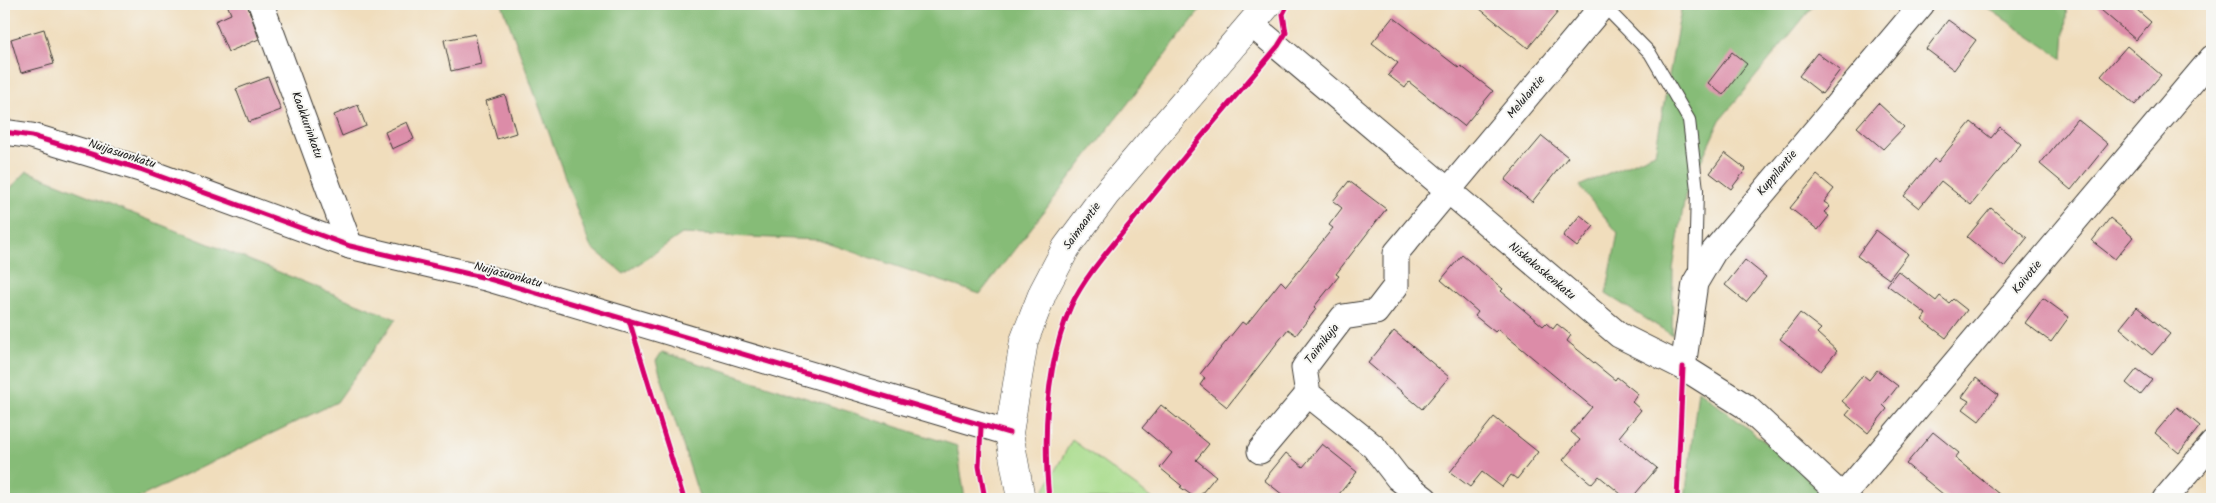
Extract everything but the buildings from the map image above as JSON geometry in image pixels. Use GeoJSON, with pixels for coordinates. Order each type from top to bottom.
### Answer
{"type":"FeatureCollection","features":[{"type":"Feature","properties":{"kind":"street","name":"Kaakkurinkatu"},"geometry":{"type":"LineString","coordinates":[[261,4],[350,246]]}},
{"type":"Feature","properties":{"kind":"street","name":"Melulantie"},"geometry":{"type":"LineString","coordinates":[[1447,190],[1603,4]]}},
{"type":"Feature","properties":{"kind":"street","name":"Kuppilantie"},"geometry":{"type":"LineString","coordinates":[[1683,367],[1694,283],[1714,251],[1766,186],[1922,4]]}},
{"type":"Feature","properties":{"kind":"street","name":"Niskakoskenkatu"},"geometry":{"type":"LineString","coordinates":[[1260,14],[1447,190],[1619,335],[1683,367],[1745,406],[1844,498]]}},
{"type":"Feature","properties":{"kind":"street","name":"Saimaantie"},"geometry":{"type":"LineString","coordinates":[[1021,499],[1009,433],[1024,341],[1042,292],[1066,248],[1106,194],[1260,14]]}},
{"type":"Feature","properties":{"kind":"street","name":"Kaivotie"},"geometry":{"type":"LineString","coordinates":[[1844,498],[2212,58]]}},
{"type":"Feature","properties":{"kind":"street","name":"Nuijasuonkatu"},"geometry":{"type":"LineString","coordinates":[[4,132],[32,136],[140,169],[350,246],[486,278],[1009,433]]}},
{"type":"Feature","properties":{"kind":"street","name":"Taimikuja"},"geometry":{"type":"LineString","coordinates":[[1308,394],[1304,368],[1343,317],[1376,312],[1396,286],[1396,253],[1447,190]]}},
{"type":"Feature","properties":{"kind":"street"},"geometry":{"type":"LineString","coordinates":[[1260,451],[1308,394],[1374,447],[1398,478],[1425,499]]}},
{"type":"Feature","properties":{"kind":"street"},"geometry":{"type":"LineString","coordinates":[[2165,499],[2212,444]]}},
{"type":"Feature","properties":{"kind":"lane"},"geometry":{"type":"LineString","coordinates":[[1603,4],[1650,53],[1690,120],[1697,190],[1694,283]]}},
{"type":"Feature","properties":{"kind":"green space"},"geometry":{"type":"Polygon","coordinates":[[[502,4],[1205,4],[980,294],[818,240],[682,234],[624,274],[590,246],[502,4]]]}},
{"type":"Feature","properties":{"kind":"green space"},"geometry":{"type":"Polygon","coordinates":[[[1682,4],[1815,4],[1720,120],[1685,196],[1673,269],[1672,335],[1606,294],[1618,233],[1579,186],[1655,153],[1682,4]]]}},
{"type":"Feature","properties":{"kind":"green space"},"geometry":{"type":"Polygon","coordinates":[[[1982,4],[2067,4],[2063,59],[1982,4]]]}},
{"type":"Feature","properties":{"kind":"green space"},"geometry":{"type":"Polygon","coordinates":[[[27,171],[396,319],[337,402],[136,499],[4,499],[4,195],[27,171]]]}},
{"type":"Feature","properties":{"kind":"green space"},"geometry":{"type":"Polygon","coordinates":[[[662,352],[957,446],[965,499],[700,499],[656,361],[662,352]]]}},
{"type":"Feature","properties":{"kind":"green space"},"geometry":{"type":"Polygon","coordinates":[[[1698,390],[1795,465],[1827,499],[1685,499],[1698,390]]]}},
{"type":"Feature","properties":{"kind":"green space"},"geometry":{"type":"Polygon","coordinates":[[[1072,440],[1153,499],[1041,499],[1072,440]]]}},
{"type":"Feature","properties":{"kind":"cycle path"},"geometry":{"type":"LineString","coordinates":[[1049,499],[1046,451],[1048,401],[1056,353],[1062,329],[1071,306],[1083,284],[1108,251],[1278,46],[1286,33],[1283,14],[1288,4]]}},
{"type":"Feature","properties":{"kind":"cycle path"},"geometry":{"type":"LineString","coordinates":[[4,132],[32,136],[140,169],[350,246],[486,278],[1009,433]]}},
{"type":"Feature","properties":{"kind":"cycle path"},"geometry":{"type":"LineString","coordinates":[[629,320],[684,499]]}},
{"type":"Feature","properties":{"kind":"cycle path"},"geometry":{"type":"LineString","coordinates":[[1677,499],[1683,367]]}},
{"type":"Feature","properties":{"kind":"cycle path"},"geometry":{"type":"LineString","coordinates":[[981,427],[979,466],[985,499]]}}]}
